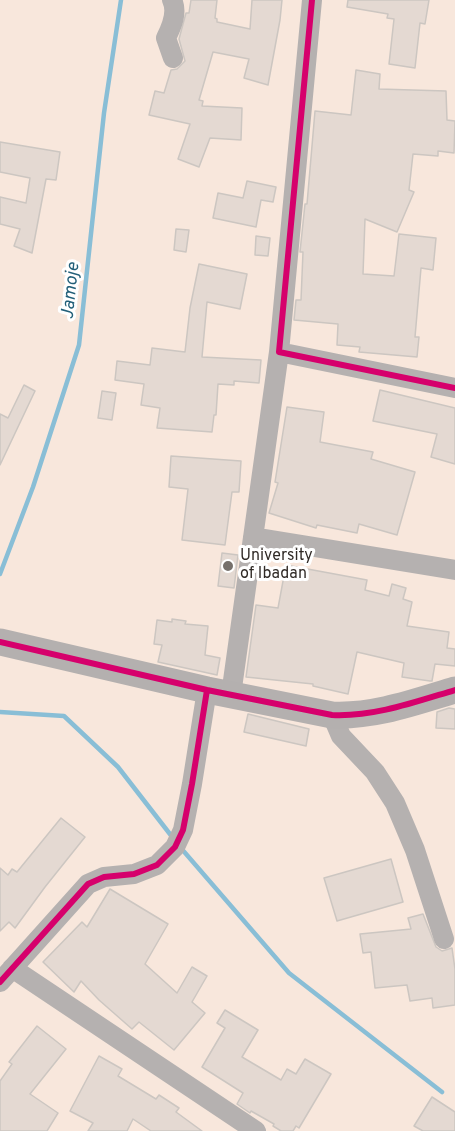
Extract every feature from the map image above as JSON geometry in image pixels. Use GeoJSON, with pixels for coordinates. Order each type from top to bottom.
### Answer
{"type":"FeatureCollection","features":[{"type":"Feature","properties":{"kind":"street"},"geometry":{"type":"LineString","coordinates":[[172,0],[173,23],[166,38],[173,58]]}},
{"type":"Feature","properties":{"kind":"street"},"geometry":{"type":"LineString","coordinates":[[256,1131],[6,975],[88,884],[104,877],[134,874],[157,865],[175,847],[183,830],[190,796],[219,693],[253,537],[279,352],[312,0]]}},
{"type":"Feature","properties":{"kind":"street"},"geometry":{"type":"LineString","coordinates":[[279,352],[455,388]]}},
{"type":"Feature","properties":{"kind":"street"},"geometry":{"type":"LineString","coordinates":[[253,537],[455,570]]}},
{"type":"Feature","properties":{"kind":"street"},"geometry":{"type":"LineString","coordinates":[[0,642],[219,693],[332,715],[352,716],[398,708],[455,690]]}},
{"type":"Feature","properties":{"kind":"street"},"geometry":{"type":"LineString","coordinates":[[332,715],[341,736],[375,772],[395,803],[415,850],[444,939]]}},
{"type":"Feature","properties":{"kind":"shaded area","name":"University of Ibadan"},"geometry":{"type":"Polygon","coordinates":[[[0,0],[455,0],[455,1131],[0,1131],[0,0]]]}},
{"type":"Feature","properties":{"kind":"building"},"geometry":{"type":"Polygon","coordinates":[[[191,0],[217,0],[215,18],[217,22],[250,29],[252,0],[282,0],[268,85],[244,78],[249,59],[213,52],[199,100],[203,101],[202,106],[242,108],[241,140],[210,138],[199,167],[178,159],[190,124],[149,115],[155,91],[164,93],[171,70],[177,69],[185,61],[179,39],[186,13],[189,13],[191,0]]]}},
{"type":"Feature","properties":{"kind":"building"},"geometry":{"type":"Polygon","coordinates":[[[348,0],[429,0],[425,24],[420,23],[415,68],[389,64],[394,19],[387,18],[388,14],[347,7],[348,0]]]}},
{"type":"Feature","properties":{"kind":"building"},"geometry":{"type":"Polygon","coordinates":[[[356,70],[380,74],[379,89],[446,91],[447,120],[455,121],[454,153],[438,151],[438,156],[413,154],[409,190],[414,192],[397,232],[365,219],[363,274],[394,276],[399,234],[436,238],[433,270],[421,268],[415,337],[419,337],[417,357],[359,352],[360,347],[337,345],[338,324],[294,320],[296,300],[301,300],[303,252],[300,252],[305,204],[307,204],[315,111],[351,115],[356,70]]]}},
{"type":"Feature","properties":{"kind":"building"},"geometry":{"type":"Polygon","coordinates":[[[0,142],[60,152],[56,180],[46,179],[32,253],[14,246],[20,229],[0,224],[0,197],[26,203],[30,178],[0,172],[0,142]]]}},
{"type":"Feature","properties":{"kind":"building"},"geometry":{"type":"Polygon","coordinates":[[[247,181],[276,187],[273,202],[261,200],[256,227],[213,218],[218,193],[243,198],[247,181]]]}},
{"type":"Feature","properties":{"kind":"building"},"geometry":{"type":"Polygon","coordinates":[[[176,229],[189,230],[186,252],[174,250],[176,229]]]}},
{"type":"Feature","properties":{"kind":"building"},"geometry":{"type":"Polygon","coordinates":[[[256,236],[270,238],[268,256],[255,255],[256,236]]]}},
{"type":"Feature","properties":{"kind":"building"},"geometry":{"type":"Polygon","coordinates":[[[199,264],[247,274],[240,309],[207,302],[202,357],[261,360],[259,383],[234,381],[234,385],[218,384],[216,415],[214,415],[212,432],[157,428],[160,408],[141,405],[144,384],[115,380],[117,361],[150,365],[152,348],[185,352],[190,308],[199,264]]]}},
{"type":"Feature","properties":{"kind":"building"},"geometry":{"type":"Polygon","coordinates":[[[24,385],[35,391],[0,465],[0,414],[8,418],[24,385]]]}},
{"type":"Feature","properties":{"kind":"building"},"geometry":{"type":"Polygon","coordinates":[[[380,390],[455,408],[455,464],[431,457],[437,434],[373,421],[380,390]]]}},
{"type":"Feature","properties":{"kind":"building"},"geometry":{"type":"Polygon","coordinates":[[[102,391],[116,393],[112,420],[98,418],[102,391]]]}},
{"type":"Feature","properties":{"kind":"building"},"geometry":{"type":"Polygon","coordinates":[[[287,407],[324,412],[320,442],[373,452],[371,459],[415,472],[397,535],[359,524],[357,533],[317,525],[316,528],[269,513],[278,483],[275,482],[287,407]]]}},
{"type":"Feature","properties":{"kind":"building"},"geometry":{"type":"Polygon","coordinates":[[[171,456],[241,461],[239,492],[232,492],[225,545],[182,540],[188,489],[169,487],[171,456]]]}},
{"type":"Feature","properties":{"kind":"building"},"geometry":{"type":"Polygon","coordinates":[[[222,553],[238,555],[234,588],[218,586],[222,553]]]}},
{"type":"Feature","properties":{"kind":"building"},"geometry":{"type":"Polygon","coordinates":[[[286,565],[367,580],[365,590],[389,596],[392,584],[406,588],[403,599],[412,602],[407,626],[449,632],[447,648],[455,649],[455,666],[435,664],[432,681],[402,677],[404,663],[357,652],[348,694],[313,686],[313,684],[246,677],[256,605],[278,608],[286,565]]]}},
{"type":"Feature","properties":{"kind":"building"},"geometry":{"type":"Polygon","coordinates":[[[172,619],[186,621],[185,624],[208,626],[205,655],[220,658],[217,675],[158,662],[162,645],[154,644],[157,620],[172,622],[172,619]]]}},
{"type":"Feature","properties":{"kind":"building"},"geometry":{"type":"Polygon","coordinates":[[[449,708],[455,709],[455,729],[436,728],[437,712],[449,708]]]}},
{"type":"Feature","properties":{"kind":"building"},"geometry":{"type":"Polygon","coordinates":[[[248,714],[309,729],[306,746],[244,732],[248,714]]]}},
{"type":"Feature","properties":{"kind":"building"},"geometry":{"type":"Polygon","coordinates":[[[61,818],[85,837],[15,928],[9,922],[0,931],[0,868],[8,875],[12,869],[17,872],[61,818]]]}},
{"type":"Feature","properties":{"kind":"building"},"geometry":{"type":"Polygon","coordinates":[[[391,859],[403,902],[337,921],[324,878],[391,859]]]}},
{"type":"Feature","properties":{"kind":"building"},"geometry":{"type":"Polygon","coordinates":[[[110,889],[168,924],[145,964],[177,993],[192,967],[207,976],[192,1002],[205,1013],[174,1050],[139,1022],[132,1029],[81,981],[74,992],[43,962],[82,922],[87,927],[110,889]]]}},
{"type":"Feature","properties":{"kind":"building"},"geometry":{"type":"Polygon","coordinates":[[[423,914],[436,947],[442,951],[452,948],[455,969],[455,1005],[433,1008],[432,998],[410,1001],[407,985],[375,988],[371,952],[363,953],[360,934],[411,929],[408,918],[423,914]]]}},
{"type":"Feature","properties":{"kind":"building"},"geometry":{"type":"Polygon","coordinates":[[[225,1010],[258,1030],[242,1057],[281,1080],[287,1069],[296,1074],[305,1059],[331,1074],[299,1128],[296,1126],[293,1131],[281,1131],[273,1126],[274,1124],[251,1111],[250,1113],[237,1104],[243,1093],[202,1067],[225,1028],[217,1023],[225,1010]]]}},
{"type":"Feature","properties":{"kind":"building"},"geometry":{"type":"Polygon","coordinates":[[[37,1026],[66,1049],[30,1094],[58,1113],[47,1131],[0,1131],[0,1081],[12,1064],[9,1062],[37,1026]]]}},
{"type":"Feature","properties":{"kind":"building"},"geometry":{"type":"Polygon","coordinates":[[[99,1056],[122,1069],[118,1076],[156,1099],[159,1095],[179,1108],[176,1112],[202,1131],[151,1131],[133,1119],[127,1131],[88,1131],[93,1123],[70,1111],[99,1056]]]}},
{"type":"Feature","properties":{"kind":"building"},"geometry":{"type":"Polygon","coordinates":[[[432,1097],[455,1112],[455,1131],[423,1131],[414,1126],[432,1097]]]}},
{"type":"Feature","properties":{"kind":"waterway","name":"Jamoje"},"geometry":{"type":"LineString","coordinates":[[0,574],[33,487],[79,345],[104,113],[121,0]]}},
{"type":"Feature","properties":{"kind":"waterway"},"geometry":{"type":"LineString","coordinates":[[0,712],[64,716],[118,767],[173,838]]}},
{"type":"Feature","properties":{"kind":"waterway"},"geometry":{"type":"LineString","coordinates":[[180,847],[289,973],[442,1092]]}},
{"type":"Feature","properties":{"kind":"cycle path"},"geometry":{"type":"LineString","coordinates":[[312,0],[279,352],[455,388]]}},
{"type":"Feature","properties":{"kind":"cycle path"},"geometry":{"type":"LineString","coordinates":[[0,642],[207,690],[332,715],[379,711],[455,690]]}},
{"type":"Feature","properties":{"kind":"cycle path"},"geometry":{"type":"LineString","coordinates":[[0,982],[88,884],[104,877],[134,874],[157,865],[175,847],[183,830],[207,690]]}},
{"type":"Feature","properties":{"kind":"place","name":"University of Ibadan"},"geometry":{"type":"Point","coordinates":[228,566]}}]}
